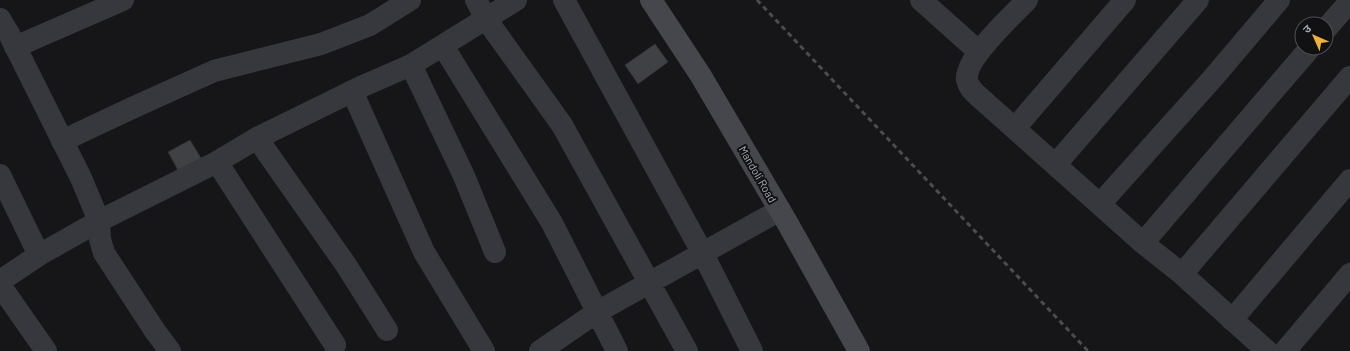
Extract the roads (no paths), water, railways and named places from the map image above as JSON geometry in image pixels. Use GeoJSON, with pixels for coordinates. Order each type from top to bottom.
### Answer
{"type":"FeatureCollection","features":[{"type":"Feature","properties":{"kind":"street"},"geometry":{"type":"LineString","coordinates":[[15,47],[123,0]]}},
{"type":"Feature","properties":{"kind":"street"},"geometry":{"type":"LineString","coordinates":[[62,141],[214,71],[321,44],[370,26],[410,0]]}},
{"type":"Feature","properties":{"kind":"street"},"geometry":{"type":"LineString","coordinates":[[0,281],[39,255],[99,221],[217,162],[238,148],[257,138],[352,91],[411,65],[442,46],[481,9],[516,0]]}},
{"type":"Feature","properties":{"kind":"street"},"geometry":{"type":"LineString","coordinates":[[564,0],[702,252],[752,351]]}},
{"type":"Feature","properties":{"kind":"street","name":"Mandoli Road"},"geometry":{"type":"LineString","coordinates":[[651,0],[702,76],[780,210],[859,351]]}},
{"type":"Feature","properties":{"kind":"street"},"geometry":{"type":"LineString","coordinates":[[1027,0],[979,52],[969,67],[967,78],[969,86],[977,95],[1143,243],[1182,274],[1267,351]]}},
{"type":"Feature","properties":{"kind":"street"},"geometry":{"type":"LineString","coordinates":[[1015,128],[1125,0]]}},
{"type":"Feature","properties":{"kind":"street"},"geometry":{"type":"LineString","coordinates":[[1056,164],[1198,0]]}},
{"type":"Feature","properties":{"kind":"street"},"geometry":{"type":"LineString","coordinates":[[1100,204],[1213,78],[1279,0]]}},
{"type":"Feature","properties":{"kind":"street"},"geometry":{"type":"LineString","coordinates":[[1334,20],[1350,1]]}},
{"type":"Feature","properties":{"kind":"street"},"geometry":{"type":"LineString","coordinates":[[926,2],[979,52]]}},
{"type":"Feature","properties":{"kind":"street"},"geometry":{"type":"LineString","coordinates":[[481,9],[562,125],[648,284],[687,351]]}},
{"type":"Feature","properties":{"kind":"street"},"geometry":{"type":"LineString","coordinates":[[0,19],[81,178],[99,221],[100,239],[104,252],[155,331],[170,351]]}},
{"type":"Feature","properties":{"kind":"street"},"geometry":{"type":"LineString","coordinates":[[442,46],[552,223],[618,351]]}},
{"type":"Feature","properties":{"kind":"street"},"geometry":{"type":"LineString","coordinates":[[1143,243],[1303,56]]}},
{"type":"Feature","properties":{"kind":"street"},"geometry":{"type":"LineString","coordinates":[[411,65],[464,176],[496,252]]}},
{"type":"Feature","properties":{"kind":"street"},"geometry":{"type":"LineString","coordinates":[[1182,274],[1350,78]]}},
{"type":"Feature","properties":{"kind":"street"},"geometry":{"type":"LineString","coordinates":[[352,91],[424,252],[484,351]]}},
{"type":"Feature","properties":{"kind":"street"},"geometry":{"type":"LineString","coordinates":[[257,138],[346,265],[387,330]]}},
{"type":"Feature","properties":{"kind":"street"},"geometry":{"type":"LineString","coordinates":[[217,162],[335,345]]}},
{"type":"Feature","properties":{"kind":"street"},"geometry":{"type":"LineString","coordinates":[[0,175],[39,255]]}},
{"type":"Feature","properties":{"kind":"street"},"geometry":{"type":"LineString","coordinates":[[1232,320],[1350,180]]}},
{"type":"Feature","properties":{"kind":"street"},"geometry":{"type":"LineString","coordinates":[[540,351],[597,312],[702,252],[780,210]]}},
{"type":"Feature","properties":{"kind":"street"},"geometry":{"type":"LineString","coordinates":[[1285,351],[1350,274]]}},
{"type":"Feature","properties":{"kind":"street"},"geometry":{"type":"LineString","coordinates":[[0,285],[46,351]]}},
{"type":"Feature","properties":{"kind":"railway"},"geometry":{"type":"LineString","coordinates":[[757,0],[1088,351]]}}]}
